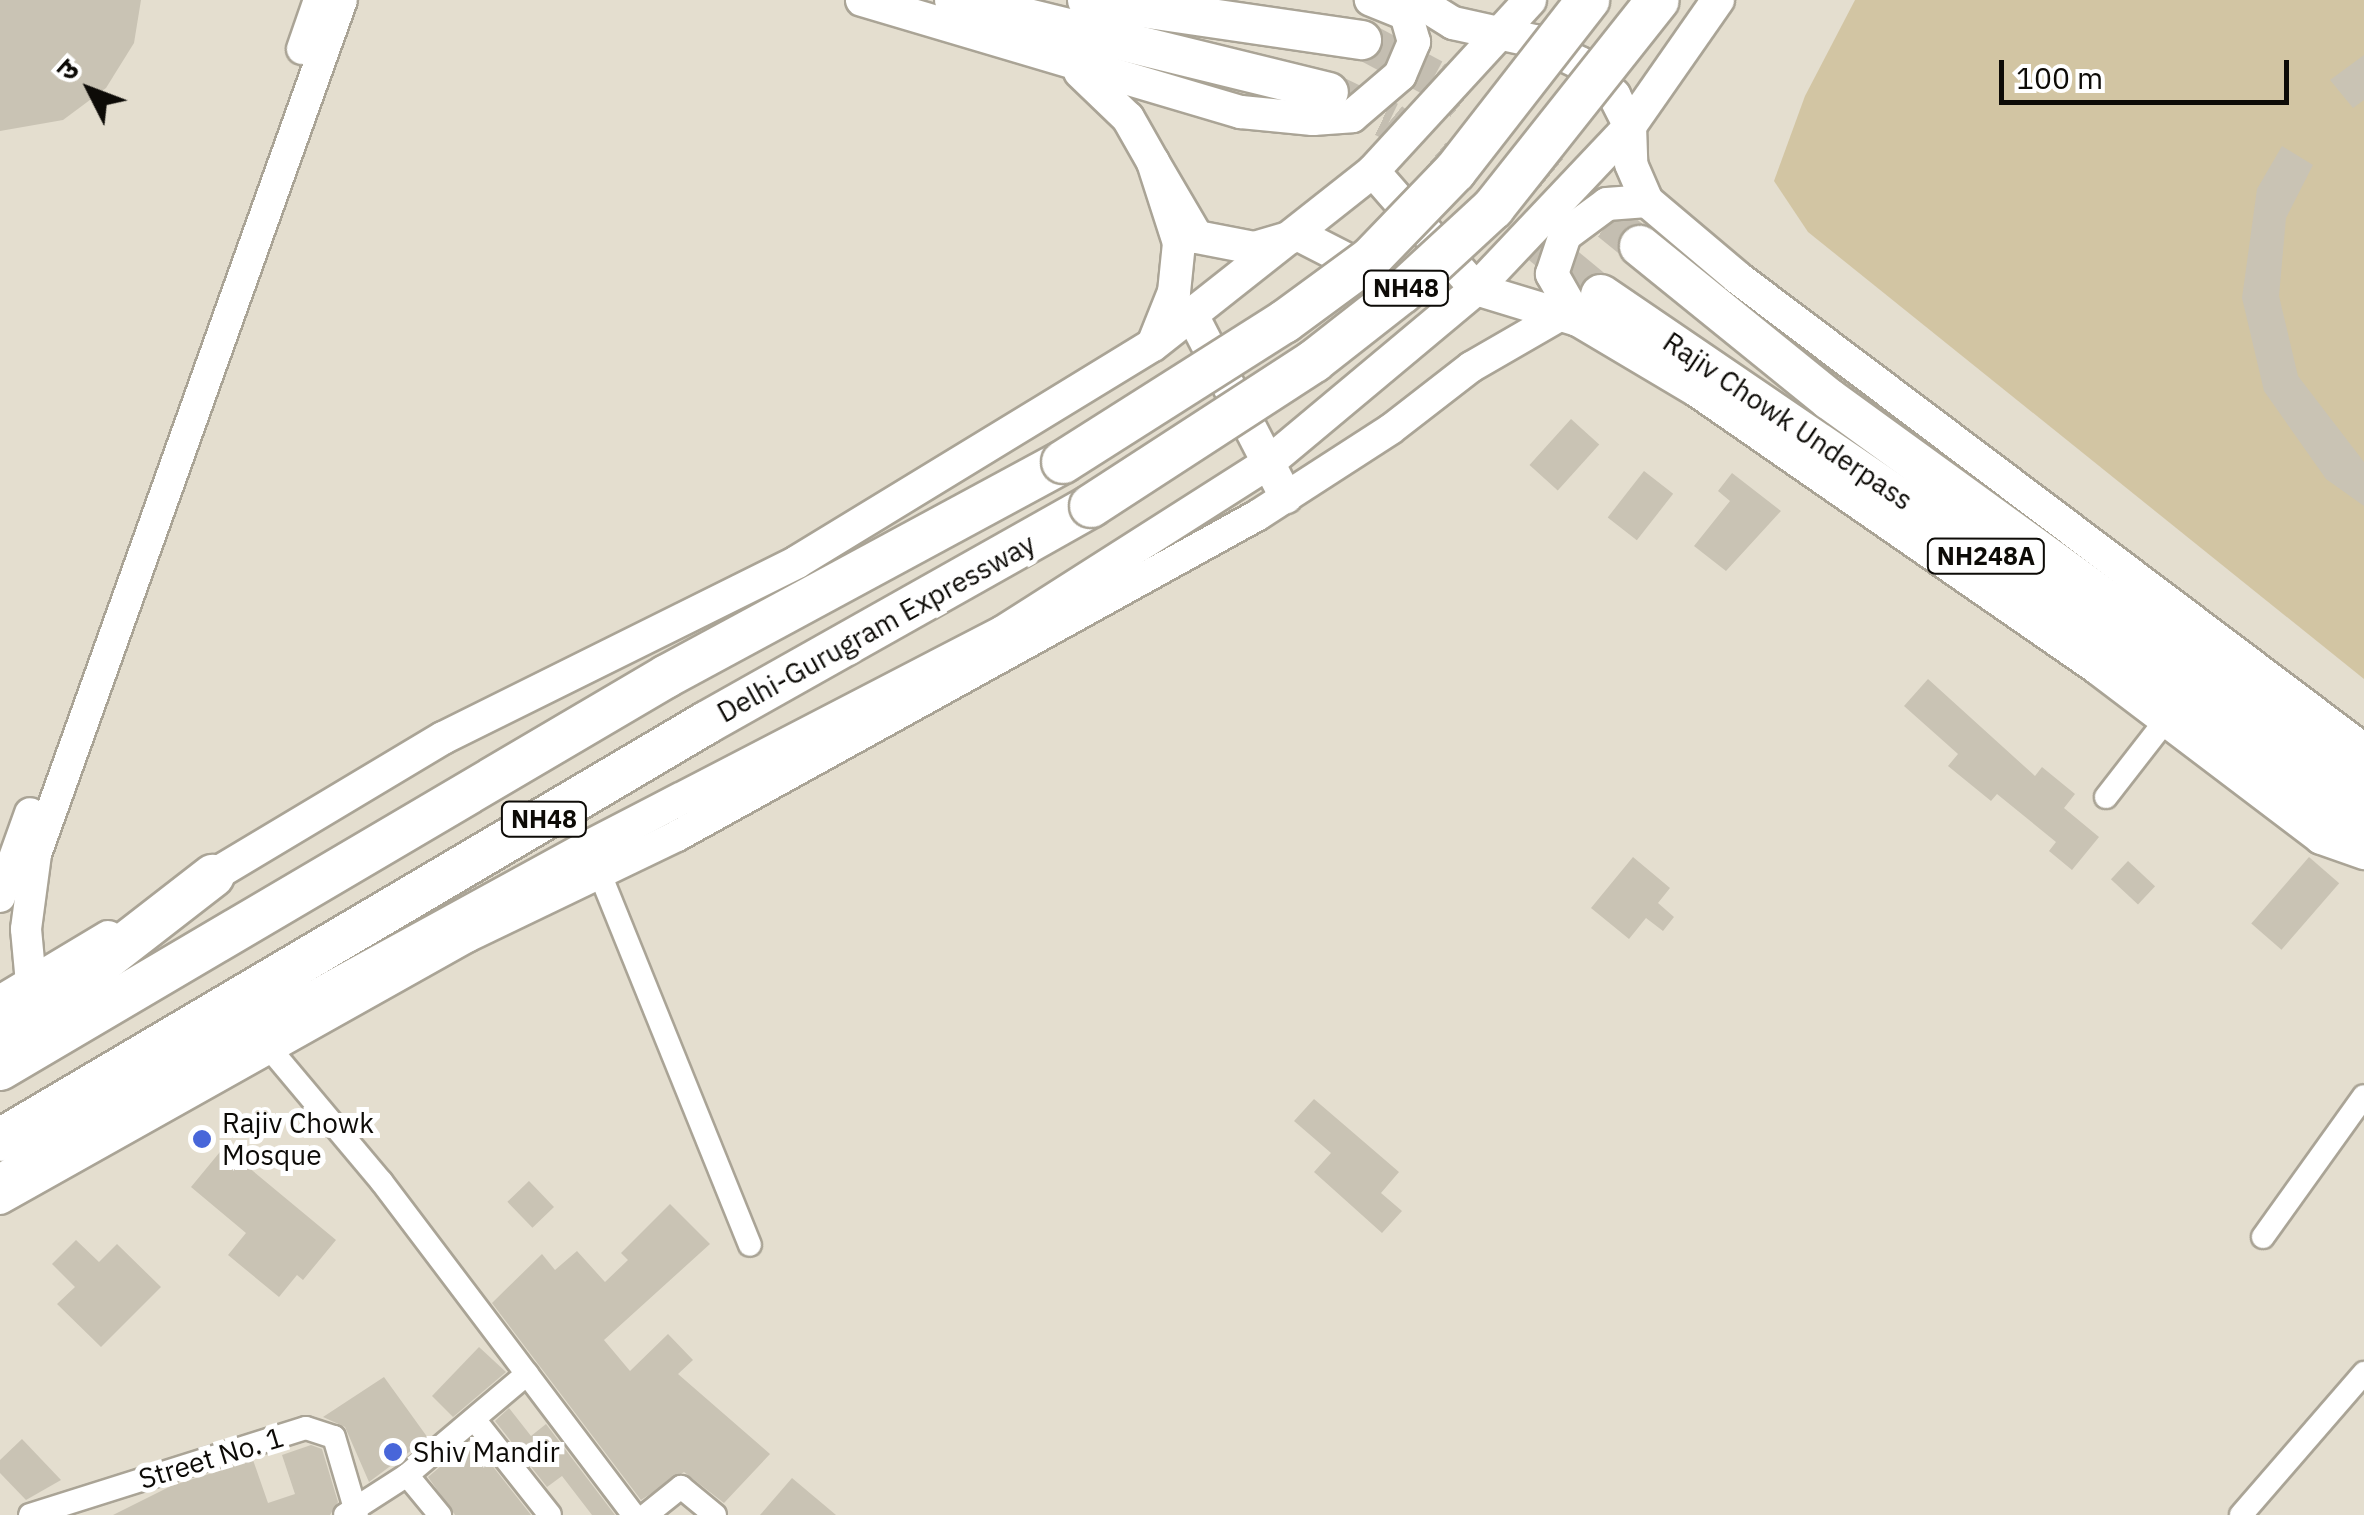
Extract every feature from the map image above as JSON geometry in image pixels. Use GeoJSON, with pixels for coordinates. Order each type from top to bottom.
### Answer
{"type":"FeatureCollection","features":[{"type":"Feature","properties":{"kind":"highway","name":"Delhi-Gurugram Expressway"},"geometry":{"type":"LineString","coordinates":[[0,1069],[667,676],[1064,462],[1284,322],[1371,258],[1468,156],[1588,0]]}},
{"type":"Feature","properties":{"kind":"highway","name":"Delhi-Gurugram Expressway"},"geometry":{"type":"LineString","coordinates":[[0,1140],[706,724],[1091,506],[1314,361],[1402,292],[1493,208],[1658,0]]}},
{"type":"Feature","properties":{"kind":"highway","name":"Rajiv Chowk Underpass"},"geometry":{"type":"LineString","coordinates":[[1640,246],[1829,399],[2364,787]]}},
{"type":"Feature","properties":{"kind":"highway","name":"Rajiv Chowk Underpass"},"geometry":{"type":"LineString","coordinates":[[1580,310],[2182,691],[2364,828]]}},
{"type":"Feature","properties":{"kind":"highway"},"geometry":{"type":"LineString","coordinates":[[0,1040],[213,876]]}},
{"type":"Feature","properties":{"kind":"main road"},"geometry":{"type":"LineString","coordinates":[[862,0],[1240,112],[1352,116],[1400,75],[1414,42],[1406,14],[1371,0]]}},
{"type":"Feature","properties":{"kind":"main road"},"geometry":{"type":"LineString","coordinates":[[954,0],[1329,92]]}},
{"type":"Feature","properties":{"kind":"main road"},"geometry":{"type":"LineString","coordinates":[[1087,0],[1362,40]]}},
{"type":"Feature","properties":{"kind":"main road"},"geometry":{"type":"LineString","coordinates":[[1416,0],[1453,23],[1536,41],[1582,64],[1614,95],[1630,126],[1632,164],[1647,201],[1738,278],[2364,750]]}},
{"type":"Feature","properties":{"kind":"main road"},"geometry":{"type":"LineString","coordinates":[[0,1002],[443,738],[797,562],[1153,345],[1299,235],[1373,171],[1530,0]]}},
{"type":"Feature","properties":{"kind":"main road"},"geometry":{"type":"LineString","coordinates":[[0,1181],[595,860],[1003,632],[1268,463],[1476,288],[1630,126],[1718,0]]}},
{"type":"Feature","properties":{"kind":"main road"},"geometry":{"type":"LineString","coordinates":[[1068,64],[1100,85],[1197,237],[1254,248],[1299,235],[1354,263],[1380,291],[1395,316],[1398,351]]}},
{"type":"Feature","properties":{"kind":"main road"},"geometry":{"type":"LineString","coordinates":[[1152,162],[1179,243],[1174,292],[1153,345]]}},
{"type":"Feature","properties":{"kind":"main road"},"geometry":{"type":"LineString","coordinates":[[1373,171],[1476,288],[1580,310]]}},
{"type":"Feature","properties":{"kind":"main road"},"geometry":{"type":"LineString","coordinates":[[1647,201],[1607,204],[1565,234],[1552,274],[1580,310],[2166,720],[2321,838],[2364,852]]}},
{"type":"Feature","properties":{"kind":"main road"},"geometry":{"type":"LineString","coordinates":[[1192,315],[1286,497]]}},
{"type":"Feature","properties":{"kind":"street"},"geometry":{"type":"LineString","coordinates":[[0,897],[319,0]]}},
{"type":"Feature","properties":{"kind":"street"},"geometry":{"type":"LineString","coordinates":[[31,983],[26,930],[36,854],[342,0]]}},
{"type":"Feature","properties":{"kind":"street"},"geometry":{"type":"LineString","coordinates":[[750,1245],[673,1066],[595,860],[1286,497],[1471,367],[1580,310]]}},
{"type":"Feature","properties":{"kind":"street"},"geometry":{"type":"LineString","coordinates":[[2106,797],[2166,720]]}},
{"type":"Feature","properties":{"kind":"street"},"geometry":{"type":"LineString","coordinates":[[0,1200],[262,1039],[381,1181],[634,1515]]}},
{"type":"Feature","properties":{"kind":"street"},"geometry":{"type":"LineString","coordinates":[[2262,1237],[2364,1096]]}},
{"type":"Feature","properties":{"kind":"street"},"geometry":{"type":"LineString","coordinates":[[352,1514],[407,1475],[527,1374]]}},
{"type":"Feature","properties":{"kind":"street"},"geometry":{"type":"LineString","coordinates":[[2241,1515],[2364,1374]]}},
{"type":"Feature","properties":{"kind":"street"},"geometry":{"type":"LineString","coordinates":[[474,1418],[550,1515]]}},
{"type":"Feature","properties":{"kind":"street","name":"Street No. 1"},"geometry":{"type":"LineString","coordinates":[[30,1515],[306,1428],[334,1437],[352,1514]]}},
{"type":"Feature","properties":{"kind":"street"},"geometry":{"type":"LineString","coordinates":[[407,1475],[440,1515]]}},
{"type":"Feature","properties":{"kind":"street"},"geometry":{"type":"LineString","coordinates":[[646,1515],[680,1487],[715,1515]]}},
{"type":"Feature","properties":{"kind":"shaded area"},"geometry":{"type":"Polygon","coordinates":[[[1855,0],[2364,0],[2364,679],[1808,232],[1774,181],[1805,96],[1855,0]]]}},
{"type":"Feature","properties":{"kind":"building"},"geometry":{"type":"Polygon","coordinates":[[[0,0],[141,0],[134,43],[106,88],[63,120],[0,131],[0,0]]]}},
{"type":"Feature","properties":{"kind":"building"},"geometry":{"type":"Polygon","coordinates":[[[2364,55],[2364,100],[2353,108],[2330,80],[2364,55]]]}},
{"type":"Feature","properties":{"kind":"building"},"geometry":{"type":"Polygon","coordinates":[[[2282,146],[2313,165],[2286,218],[2279,296],[2298,376],[2364,462],[2364,506],[2326,479],[2264,391],[2242,298],[2257,189],[2282,146]]]}},
{"type":"Feature","properties":{"kind":"building"},"geometry":{"type":"Polygon","coordinates":[[[1571,419],[1599,444],[1558,491],[1530,465],[1571,419]]]}},
{"type":"Feature","properties":{"kind":"building"},"geometry":{"type":"Polygon","coordinates":[[[1644,471],[1673,494],[1637,540],[1608,517],[1644,471]]]}},
{"type":"Feature","properties":{"kind":"building"},"geometry":{"type":"Polygon","coordinates":[[[1732,473],[1781,511],[1726,571],[1694,546],[1730,501],[1718,491],[1732,473]]]}},
{"type":"Feature","properties":{"kind":"building"},"geometry":{"type":"Polygon","coordinates":[[[1928,679],[2035,776],[2042,767],[2075,794],[2064,808],[2099,837],[2072,870],[2049,851],[2056,842],[1997,794],[1991,801],[1948,766],[1958,754],[1904,706],[1928,679]]]}},
{"type":"Feature","properties":{"kind":"building"},"geometry":{"type":"Polygon","coordinates":[[[1633,857],[1670,888],[1658,903],[1674,917],[1663,931],[1646,918],[1629,939],[1591,908],[1633,857]]]}},
{"type":"Feature","properties":{"kind":"building"},"geometry":{"type":"Polygon","coordinates":[[[2309,857],[2339,883],[2281,950],[2251,923],[2309,857]]]}},
{"type":"Feature","properties":{"kind":"building"},"geometry":{"type":"Polygon","coordinates":[[[2128,861],[2155,886],[2138,905],[2111,879],[2128,861]]]}},
{"type":"Feature","properties":{"kind":"building"},"geometry":{"type":"Polygon","coordinates":[[[1314,1099],[1399,1172],[1381,1193],[1402,1211],[1382,1233],[1314,1172],[1331,1153],[1294,1121],[1314,1099]]]}},
{"type":"Feature","properties":{"kind":"building"},"geometry":{"type":"Polygon","coordinates":[[[224,1147],[336,1240],[303,1280],[297,1275],[279,1297],[228,1255],[246,1233],[191,1187],[224,1147]]]}},
{"type":"Feature","properties":{"kind":"building"},"geometry":{"type":"Polygon","coordinates":[[[529,1181],[554,1207],[532,1228],[507,1202],[529,1181]]]}},
{"type":"Feature","properties":{"kind":"building"},"geometry":{"type":"Polygon","coordinates":[[[670,1204],[710,1244],[604,1340],[630,1371],[668,1334],[693,1360],[678,1374],[770,1454],[724,1503],[684,1472],[641,1500],[492,1303],[542,1254],[555,1270],[577,1251],[605,1282],[628,1260],[621,1253],[670,1204]]]}},
{"type":"Feature","properties":{"kind":"building"},"geometry":{"type":"Polygon","coordinates":[[[76,1240],[99,1262],[117,1244],[161,1287],[101,1347],[57,1304],[75,1287],[52,1264],[76,1240]]]}},
{"type":"Feature","properties":{"kind":"building"},"geometry":{"type":"Polygon","coordinates":[[[479,1347],[506,1372],[453,1417],[432,1396],[479,1347]]]}},
{"type":"Feature","properties":{"kind":"building"},"geometry":{"type":"Polygon","coordinates":[[[384,1377],[428,1438],[369,1482],[345,1427],[323,1417],[384,1377]]]}},
{"type":"Feature","properties":{"kind":"building"},"geometry":{"type":"Polygon","coordinates":[[[509,1408],[531,1436],[546,1424],[615,1515],[592,1515],[562,1476],[547,1487],[495,1421],[509,1408]]]}},
{"type":"Feature","properties":{"kind":"building"},"geometry":{"type":"Polygon","coordinates":[[[22,1439],[61,1480],[26,1500],[0,1473],[0,1460],[22,1439]]]}},
{"type":"Feature","properties":{"kind":"building"},"geometry":{"type":"Polygon","coordinates":[[[472,1440],[531,1515],[455,1515],[428,1477],[472,1440]]]}},
{"type":"Feature","properties":{"kind":"building"},"geometry":{"type":"Polygon","coordinates":[[[311,1445],[322,1449],[338,1502],[330,1515],[113,1515],[171,1486],[253,1460],[268,1503],[295,1494],[282,1455],[311,1445]]]}},
{"type":"Feature","properties":{"kind":"building"},"geometry":{"type":"Polygon","coordinates":[[[792,1478],[836,1515],[760,1515],[792,1478]]]}},
{"type":"Feature","properties":{"kind":"tunnel"},"geometry":{"type":"LineString","coordinates":[[1362,40],[1433,78],[1640,246]]}},
{"type":"Feature","properties":{"kind":"tunnel"},"geometry":{"type":"LineString","coordinates":[[1332,93],[1390,121],[1601,295]]}},
{"type":"Feature","properties":{"kind":"place","name":"Rajiv Chowk Mosque"},"geometry":{"type":"Point","coordinates":[202,1139]}},
{"type":"Feature","properties":{"kind":"place","name":"Shiv Mandir"},"geometry":{"type":"Point","coordinates":[393,1452]}}]}
